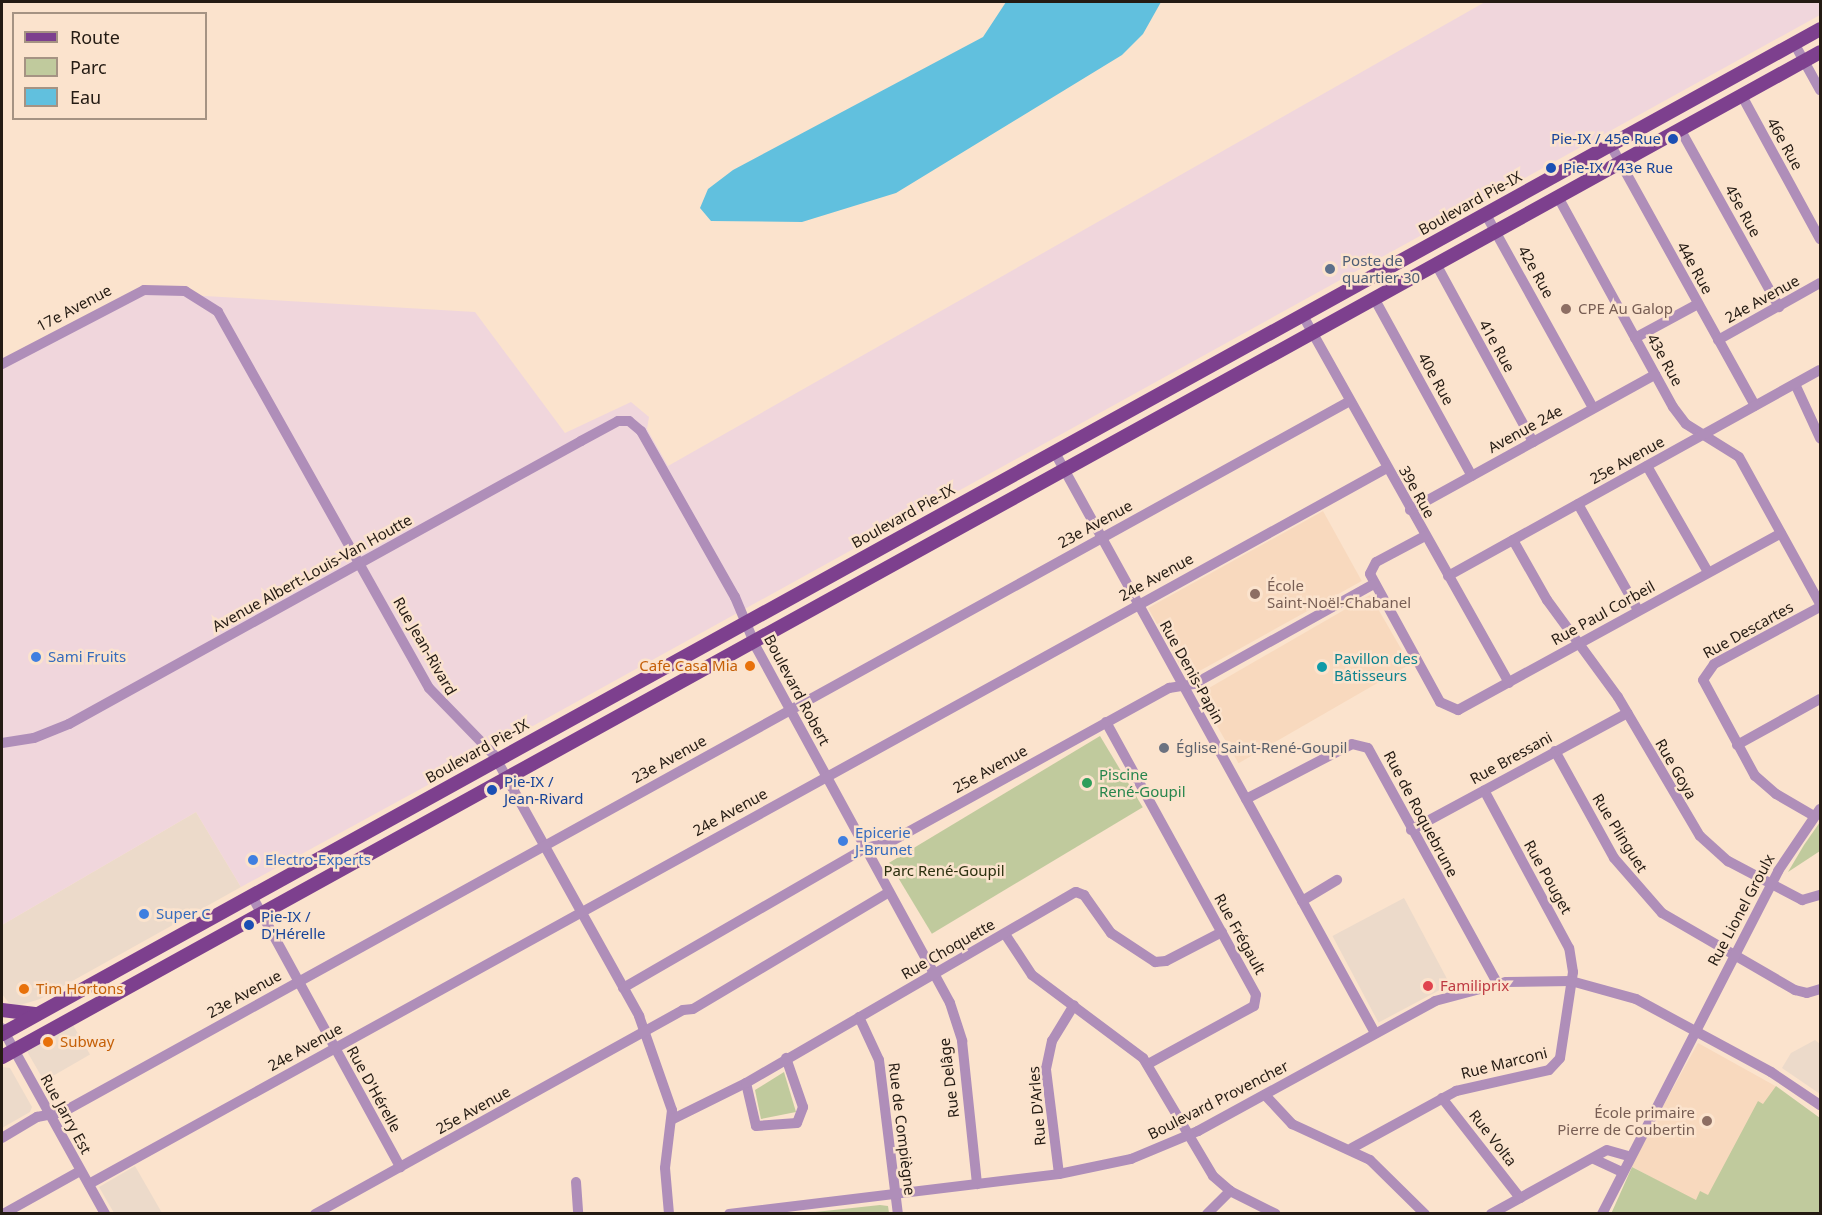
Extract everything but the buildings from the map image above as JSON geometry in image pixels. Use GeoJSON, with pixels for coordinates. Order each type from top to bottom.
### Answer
{"type":"FeatureCollection","features":[{"type":"Feature","properties":{"kind":"main road","name":"Boulevard Pie-IX"},"geometry":{"type":"LineString","coordinates":[[2,1031],[253,898],[496,759],[1821,29]]}},
{"type":"Feature","properties":{"kind":"main road"},"geometry":{"type":"LineString","coordinates":[[8,1053],[1821,52]]}},
{"type":"Feature","properties":{"kind":"main road"},"geometry":{"type":"LineString","coordinates":[[2,1010],[37,1014]]}},
{"type":"Feature","properties":{"kind":"street"},"geometry":{"type":"LineString","coordinates":[[1794,43],[1821,90]]}},
{"type":"Feature","properties":{"kind":"street","name":"46e Rue"},"geometry":{"type":"LineString","coordinates":[[1742,96],[1821,239]]}},
{"type":"Feature","properties":{"kind":"street","name":"45e Rue"},"geometry":{"type":"LineString","coordinates":[[1680,129],[1779,307]]}},
{"type":"Feature","properties":{"kind":"street","name":"44e Rue"},"geometry":{"type":"LineString","coordinates":[[1610,144],[1755,406]]}},
{"type":"Feature","properties":{"kind":"street","name":"43e Rue"},"geometry":{"type":"LineString","coordinates":[[1558,196],[1655,375],[1682,419],[1739,457],[1821,606]]}},
{"type":"Feature","properties":{"kind":"street","name":"42e Rue"},"geometry":{"type":"LineString","coordinates":[[1485,213],[1593,408]]}},
{"type":"Feature","properties":{"kind":"street","name":"41e Rue"},"geometry":{"type":"LineString","coordinates":[[1436,264],[1533,442]]}},
{"type":"Feature","properties":{"kind":"street","name":"24e Avenue"},"geometry":{"type":"LineString","coordinates":[[1718,340],[1821,283]]}},
{"type":"Feature","properties":{"kind":"street","name":"17e Avenue"},"geometry":{"type":"LineString","coordinates":[[2,364],[126,296],[164,288]]}},
{"type":"Feature","properties":{"kind":"street","name":"Rue Jean-Rivard"},"geometry":{"type":"LineString","coordinates":[[164,288],[200,298],[227,322],[436,698],[496,759],[623,988],[646,1032],[673,1119],[665,1168],[669,1214]]}},
{"type":"Feature","properties":{"kind":"street","name":"40e Rue"},"geometry":{"type":"LineString","coordinates":[[1374,298],[1472,476]]}},
{"type":"Feature","properties":{"kind":"street"},"geometry":{"type":"LineString","coordinates":[[1635,338],[1698,304]]}},
{"type":"Feature","properties":{"kind":"street","name":"39e Rue"},"geometry":{"type":"LineString","coordinates":[[1302,314],[1509,683]]}},
{"type":"Feature","properties":{"kind":"street","name":"25e Avenue"},"geometry":{"type":"LineString","coordinates":[[1449,576],[1821,370]]}},
{"type":"Feature","properties":{"kind":"street","name":"Avenue 24e"},"geometry":{"type":"LineString","coordinates":[[1410,510],[1655,375]]}},
{"type":"Feature","properties":{"kind":"street"},"geometry":{"type":"LineString","coordinates":[[1795,384],[1821,438]]}},
{"type":"Feature","properties":{"kind":"street","name":"23e Avenue"},"geometry":{"type":"LineString","coordinates":[[2,1138],[49,1114],[63,1112],[1350,401]]}},
{"type":"Feature","properties":{"kind":"street","name":"Avenue Albert-Louis-Van Houtte"},"geometry":{"type":"LineString","coordinates":[[2,743],[34,738],[69,724],[616,422],[632,423]]}},
{"type":"Feature","properties":{"kind":"street","name":"Boulevard Robert"},"geometry":{"type":"LineString","coordinates":[[632,423],[745,622],[752,641],[935,974]]}},
{"type":"Feature","properties":{"kind":"street","name":"Rue Denis-Papin"},"geometry":{"type":"LineString","coordinates":[[1054,451],[1375,1033]]}},
{"type":"Feature","properties":{"kind":"street"},"geometry":{"type":"LineString","coordinates":[[1647,466],[1708,572]]}},
{"type":"Feature","properties":{"kind":"street","name":"24e Avenue"},"geometry":{"type":"LineString","coordinates":[[89,1184],[1387,468]]}},
{"type":"Feature","properties":{"kind":"street"},"geometry":{"type":"LineString","coordinates":[[1578,504],[1638,610]]}},
{"type":"Feature","properties":{"kind":"street","name":"Rue Paul Corbeil"},"geometry":{"type":"LineString","coordinates":[[1374,584],[1440,702],[1458,710],[1781,533]]}},
{"type":"Feature","properties":{"kind":"street"},"geometry":{"type":"LineString","coordinates":[[1374,584],[1370,570],[1376,562],[1425,536]]}},
{"type":"Feature","properties":{"kind":"street"},"geometry":{"type":"LineString","coordinates":[[1513,540],[1579,644]]}},
{"type":"Feature","properties":{"kind":"street","name":"25e Avenue"},"geometry":{"type":"LineString","coordinates":[[623,988],[865,848],[890,842],[1169,688],[1194,684],[1374,584]]}},
{"type":"Feature","properties":{"kind":"street","name":"Rue Descartes"},"geometry":{"type":"LineString","coordinates":[[1737,745],[1706,687],[1704,674],[1714,664],[1821,606]]}},
{"type":"Feature","properties":{"kind":"street","name":"Rue Goya"},"geometry":{"type":"LineString","coordinates":[[1579,644],[1626,713],[1700,836],[1728,861],[1805,901],[1821,895]]}},
{"type":"Feature","properties":{"kind":"street"},"geometry":{"type":"LineString","coordinates":[[1817,813],[1765,786],[1737,745],[1821,699]]}},
{"type":"Feature","properties":{"kind":"street","name":"Rue Bressani"},"geometry":{"type":"LineString","coordinates":[[1411,830],[1626,713]]}},
{"type":"Feature","properties":{"kind":"street","name":"Rue Frégault"},"geometry":{"type":"LineString","coordinates":[[1107,722],[1256,995],[1254,1006],[1149,1064]]}},
{"type":"Feature","properties":{"kind":"street","name":"Rue de Roquebrune"},"geometry":{"type":"LineString","coordinates":[[1245,798],[1345,747],[1361,744],[1373,755],[1411,830],[1497,983]]}},
{"type":"Feature","properties":{"kind":"street","name":"Rue Plinguet"},"geometry":{"type":"LineString","coordinates":[[1555,751],[1635,886],[1677,924],[1802,993],[1821,989]]}},
{"type":"Feature","properties":{"kind":"street","name":"Rue Pouget"},"geometry":{"type":"LineString","coordinates":[[1484,790],[1569,948],[1571,981]]}},
{"type":"Feature","properties":{"kind":"street","name":"Rue Lionel Groulx"},"geometry":{"type":"LineString","coordinates":[[1602,1214],[1620,1171],[1733,956],[1772,884],[1817,813]]}},
{"type":"Feature","properties":{"kind":"street"},"geometry":{"type":"LineString","coordinates":[[1302,901],[1337,880]]}},
{"type":"Feature","properties":{"kind":"street","name":"25e Avenue"},"geometry":{"type":"LineString","coordinates":[[315,1214],[747,979],[786,952],[812,942],[889,892]]}},
{"type":"Feature","properties":{"kind":"street","name":"Rue Choquette"},"geometry":{"type":"LineString","coordinates":[[673,1119],[746,1083],[786,1058],[1080,892],[1111,933],[1155,962],[1166,962],[1222,932]]}},
{"type":"Feature","properties":{"kind":"street","name":"Rue D'Hérelle"},"geometry":{"type":"LineString","coordinates":[[253,898],[400,1167]]}},
{"type":"Feature","properties":{"kind":"street"},"geometry":{"type":"LineString","coordinates":[[1005,934],[1032,975],[1130,1044],[1149,1064],[1186,1136],[1207,1169],[1230,1191],[1276,1214]]}},
{"type":"Feature","properties":{"kind":"street","name":"Rue Delâge"},"geometry":{"type":"LineString","coordinates":[[935,974],[962,1041],[977,1184]]}},
{"type":"Feature","properties":{"kind":"street","name":"Boulevard Provencher"},"geometry":{"type":"LineString","coordinates":[[729,1214],[1059,1174],[1131,1159],[1186,1136],[1265,1095],[1435,1001],[1497,983],[1571,981],[1636,999],[1695,1029],[1821,1105]]}},
{"type":"Feature","properties":{"kind":"street","name":"Rue Marconi"},"geometry":{"type":"LineString","coordinates":[[1352,1148],[1442,1098],[1557,1066],[1571,981]]}},
{"type":"Feature","properties":{"kind":"street","name":"Rue D'Arles"},"geometry":{"type":"LineString","coordinates":[[1059,1174],[1046,1069],[1052,1041],[1074,1005]]}},
{"type":"Feature","properties":{"kind":"street","name":"Rue de Compiègne"},"geometry":{"type":"LineString","coordinates":[[860,1017],[879,1060],[898,1214]]}},
{"type":"Feature","properties":{"kind":"street","name":"Rue Jarry Est"},"geometry":{"type":"LineString","coordinates":[[2,1031],[8,1053],[49,1114],[105,1214]]}},
{"type":"Feature","properties":{"kind":"street"},"geometry":{"type":"LineString","coordinates":[[746,1083],[756,1126],[797,1123],[803,1107],[786,1058]]}},
{"type":"Feature","properties":{"kind":"street"},"geometry":{"type":"LineString","coordinates":[[1265,1095],[1292,1124],[1352,1148],[1384,1170],[1425,1214]]}},
{"type":"Feature","properties":{"kind":"street","name":"Rue Volta"},"geometry":{"type":"LineString","coordinates":[[1442,1098],[1520,1198]]}},
{"type":"Feature","properties":{"kind":"street"},"geometry":{"type":"LineString","coordinates":[[1491,1214],[1594,1159],[1607,1149],[1628,1156]]}},
{"type":"Feature","properties":{"kind":"street"},"geometry":{"type":"LineString","coordinates":[[1594,1159],[1620,1171]]}},
{"type":"Feature","properties":{"kind":"street"},"geometry":{"type":"LineString","coordinates":[[3,1214],[80,1171]]}},
{"type":"Feature","properties":{"kind":"street"},"geometry":{"type":"LineString","coordinates":[[576,1182],[578,1214]]}},
{"type":"Feature","properties":{"kind":"street"},"geometry":{"type":"LineString","coordinates":[[1207,1214],[1230,1191]]}},
{"type":"Feature","properties":{"kind":"shaded area"},"geometry":{"type":"Polygon","coordinates":[[[1485,2],[1820,2],[1820,15],[504,742],[497,737],[478,750],[481,756],[241,887],[196,812],[2,925],[2,364],[137,292],[475,312],[565,433],[631,402],[649,417],[647,429],[668,466],[1485,2]]]}},
{"type":"Feature","properties":{"kind":"shaded area","name":"École Saint-Noël-Chabanel"},"geometry":{"type":"Polygon","coordinates":[[[1323,511],[1362,581],[1187,678],[1148,608],[1323,511]]]}},
{"type":"Feature","properties":{"kind":"shaded area","name":"École Saint-Noël-Chabanel"},"geometry":{"type":"Polygon","coordinates":[[[1370,595],[1410,664],[1239,763],[1199,694],[1370,595]]]}},
{"type":"Feature","properties":{"kind":"shaded area"},"geometry":{"type":"Polygon","coordinates":[[[196,812],[241,887],[40,999],[17,1006],[9,1003],[2,994],[2,925],[196,812]]]}},
{"type":"Feature","properties":{"kind":"shaded area"},"geometry":{"type":"Polygon","coordinates":[[[1404,898],[1450,985],[1378,1023],[1332,936],[1404,898]]]}},
{"type":"Feature","properties":{"kind":"shaded area"},"geometry":{"type":"Polygon","coordinates":[[[73,1025],[90,1054],[44,1081],[27,1052],[73,1025]]]}},
{"type":"Feature","properties":{"kind":"shaded area"},"geometry":{"type":"Polygon","coordinates":[[[1815,1040],[1820,1044],[1820,1094],[1782,1068],[1791,1053],[1815,1040]]]}},
{"type":"Feature","properties":{"kind":"shaded area","name":"École primaire Pierre de Coubertin"},"geometry":{"type":"Polygon","coordinates":[[[1698,1043],[1776,1086],[1708,1209],[1630,1165],[1698,1043]]]}},
{"type":"Feature","properties":{"kind":"shaded area"},"geometry":{"type":"Polygon","coordinates":[[[2,1067],[10,1068],[32,1107],[30,1112],[2,1128],[2,1067]]]}},
{"type":"Feature","properties":{"kind":"shaded area"},"geometry":{"type":"Polygon","coordinates":[[[135,1166],[162,1213],[114,1213],[99,1187],[135,1166]]]}},
{"type":"Feature","properties":{"kind":"green space","name":"Parc René-Goupil"},"geometry":{"type":"Polygon","coordinates":[[[1100,736],[1143,807],[932,934],[889,863],[1100,736]]]}},
{"type":"Feature","properties":{"kind":"green space"},"geometry":{"type":"Polygon","coordinates":[[[1820,822],[1820,851],[1788,872],[1804,845],[1820,822]]]}},
{"type":"Feature","properties":{"kind":"green space"},"geometry":{"type":"Polygon","coordinates":[[[784,1072],[796,1112],[761,1119],[755,1090],[784,1072]]]}},
{"type":"Feature","properties":{"kind":"green space"},"geometry":{"type":"Polygon","coordinates":[[[1776,1086],[1820,1118],[1820,1213],[1611,1214],[1632,1167],[1696,1200],[1700,1191],[1708,1195],[1758,1101],[1763,1104],[1776,1086]]]}},
{"type":"Feature","properties":{"kind":"green space"},"geometry":{"type":"Polygon","coordinates":[[[888,1206],[889,1213],[806,1213],[888,1206]]]}},
{"type":"Feature","properties":{"kind":"water"},"geometry":{"type":"Polygon","coordinates":[[[1006,2],[1161,2],[1143,34],[1122,55],[896,193],[802,222],[711,221],[700,208],[708,189],[733,170],[983,37],[1006,2]]]}},
{"type":"Feature","properties":{"kind":"place","name":"Pie-IX / 45e Rue"},"geometry":{"type":"Point","coordinates":[1673,139]}},
{"type":"Feature","properties":{"kind":"place","name":"Pie-IX / 43e Rue"},"geometry":{"type":"Point","coordinates":[1551,168]}},
{"type":"Feature","properties":{"kind":"place","name":"Poste de quartier 30"},"geometry":{"type":"Point","coordinates":[1330,269]}},
{"type":"Feature","properties":{"kind":"place","name":"CPE Au Galop"},"geometry":{"type":"Point","coordinates":[1566,309]}},
{"type":"Feature","properties":{"kind":"place","name":"École Saint-Noël-Chabanel"},"geometry":{"type":"Point","coordinates":[1255,594]}},
{"type":"Feature","properties":{"kind":"place","name":"Sami Fruits"},"geometry":{"type":"Point","coordinates":[36,657]}},
{"type":"Feature","properties":{"kind":"place","name":"Cafe Casa Mia"},"geometry":{"type":"Point","coordinates":[750,666]}},
{"type":"Feature","properties":{"kind":"place","name":"Pavillon des Bâtisseurs"},"geometry":{"type":"Point","coordinates":[1322,667]}},
{"type":"Feature","properties":{"kind":"place","name":"Église Saint-René-Goupil"},"geometry":{"type":"Point","coordinates":[1164,748]}},
{"type":"Feature","properties":{"kind":"place","name":"Piscine René-Goupil"},"geometry":{"type":"Point","coordinates":[1087,783]}},
{"type":"Feature","properties":{"kind":"place","name":"Pie-IX / Jean-Rivard"},"geometry":{"type":"Point","coordinates":[492,790]}},
{"type":"Feature","properties":{"kind":"place","name":"Epicerie J-Brunet"},"geometry":{"type":"Point","coordinates":[843,841]}},
{"type":"Feature","properties":{"kind":"place","name":"Electro-Experts"},"geometry":{"type":"Point","coordinates":[253,860]}},
{"type":"Feature","properties":{"kind":"place","name":"Super C"},"geometry":{"type":"Point","coordinates":[144,914]}},
{"type":"Feature","properties":{"kind":"place","name":"Pie-IX / D'Hérelle"},"geometry":{"type":"Point","coordinates":[249,925]}},
{"type":"Feature","properties":{"kind":"place","name":"Familiprix"},"geometry":{"type":"Point","coordinates":[1428,986]}},
{"type":"Feature","properties":{"kind":"place","name":"Tim Hortons"},"geometry":{"type":"Point","coordinates":[24,989]}},
{"type":"Feature","properties":{"kind":"place","name":"Subway"},"geometry":{"type":"Point","coordinates":[48,1042]}},
{"type":"Feature","properties":{"kind":"place","name":"École primaire Pierre de Coubertin"},"geometry":{"type":"Point","coordinates":[1707,1121]}}]}
